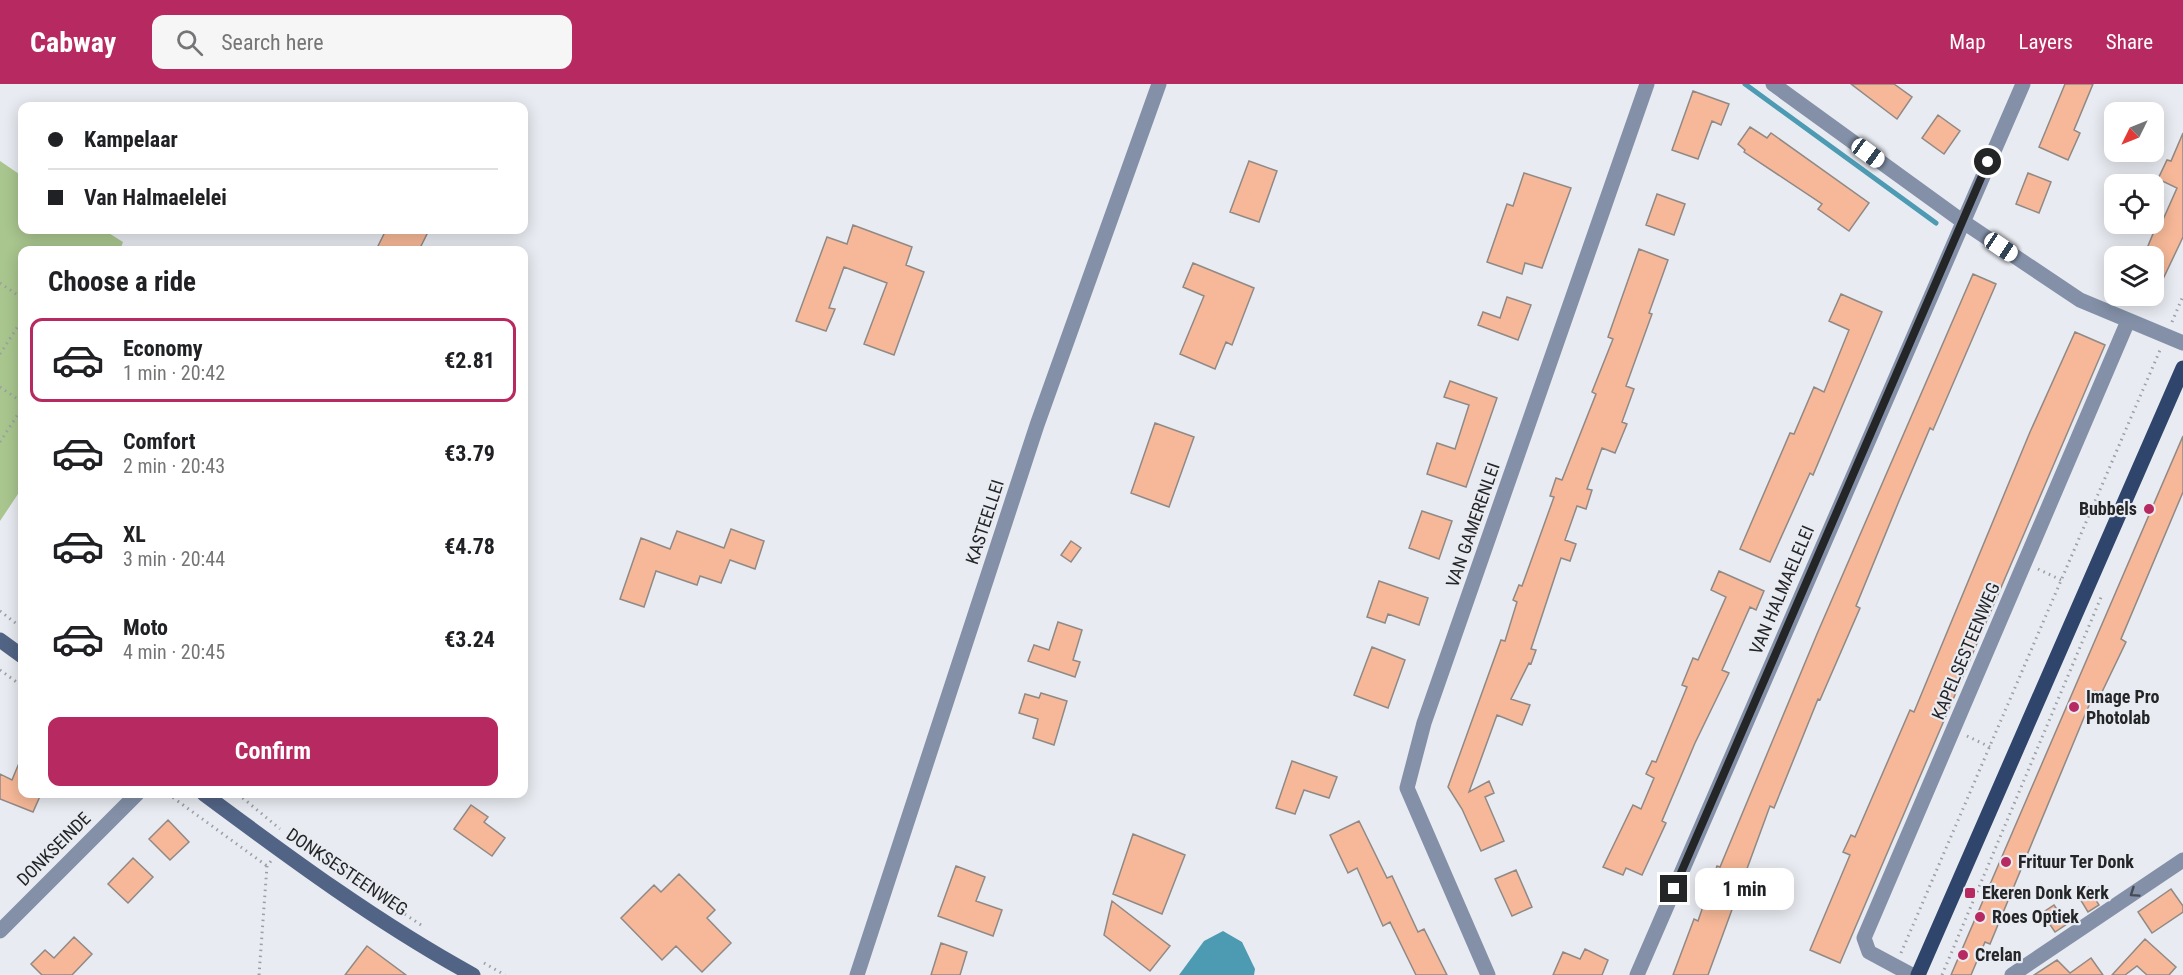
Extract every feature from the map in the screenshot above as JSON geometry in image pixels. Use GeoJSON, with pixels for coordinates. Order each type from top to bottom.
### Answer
{"type":"FeatureCollection","features":[{"type":"Feature","properties":{"kind":"main road"},"geometry":{"type":"LineString","coordinates":[[1918,975],[2183,368]]}},
{"type":"Feature","properties":{"kind":"street","name":"KASTEELLEI"},"geometry":{"type":"LineString","coordinates":[[857,975],[1037,425],[1159,84]]}},
{"type":"Feature","properties":{"kind":"street","name":"VAN GAMERENLEI"},"geometry":{"type":"LineString","coordinates":[[1488,975],[1407,788],[1424,723],[1647,84]]}},
{"type":"Feature","properties":{"kind":"street"},"geometry":{"type":"LineString","coordinates":[[1773,84],[1962,221],[2080,300],[2183,343]]}},
{"type":"Feature","properties":{"kind":"street","name":"VAN HALMAELELEI"},"geometry":{"type":"LineString","coordinates":[[1637,975],[2023,84]]}},
{"type":"Feature","properties":{"kind":"street","name":"KAPELSESTEENWEG"},"geometry":{"type":"LineString","coordinates":[[1912,975],[1869,952],[1864,938],[2127,321]]}},
{"type":"Feature","properties":{"kind":"street"},"geometry":{"type":"LineString","coordinates":[[0,640],[18,653]]}},
{"type":"Feature","properties":{"kind":"street","name":"DONKSEINDE"},"geometry":{"type":"LineString","coordinates":[[0,931],[132,798]]}},
{"type":"Feature","properties":{"kind":"street","name":"DONKSESTEENWEG"},"geometry":{"type":"LineString","coordinates":[[209,798],[279,850],[435,954],[473,975]]}},
{"type":"Feature","properties":{"kind":"street"},"geometry":{"type":"LineString","coordinates":[[2012,975],[2183,860]]}},
{"type":"Feature","properties":{"kind":"path"},"geometry":{"type":"LineString","coordinates":[[0,283],[18,295]]}},
{"type":"Feature","properties":{"kind":"path"},"geometry":{"type":"LineString","coordinates":[[1895,967],[2183,296]]}},
{"type":"Feature","properties":{"kind":"path"},"geometry":{"type":"LineString","coordinates":[[0,354],[18,326]]}},
{"type":"Feature","properties":{"kind":"path"},"geometry":{"type":"LineString","coordinates":[[0,387],[18,399]]}},
{"type":"Feature","properties":{"kind":"path"},"geometry":{"type":"LineString","coordinates":[[0,442],[18,414]]}},
{"type":"Feature","properties":{"kind":"path"},"geometry":{"type":"LineString","coordinates":[[2024,563],[2061,580]]}},
{"type":"Feature","properties":{"kind":"path"},"geometry":{"type":"LineString","coordinates":[[1942,975],[2106,587]]}},
{"type":"Feature","properties":{"kind":"path"},"geometry":{"type":"LineString","coordinates":[[0,611],[18,625]]}},
{"type":"Feature","properties":{"kind":"path"},"geometry":{"type":"LineString","coordinates":[[0,669],[18,683]]}},
{"type":"Feature","properties":{"kind":"path"},"geometry":{"type":"LineString","coordinates":[[1954,729],[1990,747]]}},
{"type":"Feature","properties":{"kind":"path"},"geometry":{"type":"LineString","coordinates":[[174,798],[267,866],[259,975]]}},
{"type":"Feature","properties":{"kind":"path"},"geometry":{"type":"LineString","coordinates":[[243,798],[281,830]]}},
{"type":"Feature","properties":{"kind":"path"},"geometry":{"type":"LineString","coordinates":[[308,850],[432,932]]}},
{"type":"Feature","properties":{"kind":"path"},"geometry":{"type":"LineString","coordinates":[[478,960],[505,975]]}},
{"type":"Feature","properties":{"kind":"green space"},"geometry":{"type":"Polygon","coordinates":[[[0,161],[18,173],[18,234],[110,234],[123,242],[122,246],[18,246],[18,494],[0,521],[0,161]]]}},
{"type":"Feature","properties":{"kind":"water"},"geometry":{"type":"Polygon","coordinates":[[[1223,931],[1242,942],[1255,969],[1254,975],[1179,975],[1204,941],[1223,931]]]}},
{"type":"Feature","properties":{"kind":"building"},"geometry":{"type":"Polygon","coordinates":[[[1851,84],[1894,84],[1912,97],[1897,119],[1851,84]]]}},
{"type":"Feature","properties":{"kind":"building"},"geometry":{"type":"Polygon","coordinates":[[[2065,84],[2093,84],[2074,130],[2080,133],[2068,160],[2039,147],[2065,84]]]}},
{"type":"Feature","properties":{"kind":"building"},"geometry":{"type":"Polygon","coordinates":[[[1693,91],[1729,104],[1721,125],[1712,121],[1698,159],[1672,150],[1693,91]]]}},
{"type":"Feature","properties":{"kind":"building"},"geometry":{"type":"Polygon","coordinates":[[[1938,115],[1960,131],[1944,154],[1922,138],[1938,115]]]}},
{"type":"Feature","properties":{"kind":"building"},"geometry":{"type":"Polygon","coordinates":[[[1750,127],[1767,138],[1771,133],[1869,203],[1849,231],[1818,209],[1822,204],[1744,152],[1745,150],[1738,144],[1750,127]]]}},
{"type":"Feature","properties":{"kind":"building"},"geometry":{"type":"Polygon","coordinates":[[[2183,133],[2183,237],[2164,277],[2164,246],[2148,246],[2153,234],[2164,234],[2164,217],[2177,188],[2164,182],[2164,174],[2160,174],[2167,160],[2171,161],[2183,133]]]}},
{"type":"Feature","properties":{"kind":"building"},"geometry":{"type":"Polygon","coordinates":[[[1249,161],[1277,171],[1259,222],[1230,212],[1249,161]]]}},
{"type":"Feature","properties":{"kind":"building"},"geometry":{"type":"Polygon","coordinates":[[[1524,173],[1571,188],[1542,268],[1525,263],[1522,274],[1487,262],[1507,204],[1513,206],[1524,173]]]}},
{"type":"Feature","properties":{"kind":"building"},"geometry":{"type":"Polygon","coordinates":[[[2028,173],[2051,182],[2039,213],[2016,204],[2028,173]]]}},
{"type":"Feature","properties":{"kind":"building"},"geometry":{"type":"Polygon","coordinates":[[[1657,194],[1685,204],[1674,235],[1646,225],[1657,194]]]}},
{"type":"Feature","properties":{"kind":"building"},"geometry":{"type":"Polygon","coordinates":[[[853,225],[912,247],[906,265],[924,272],[894,355],[864,344],[887,283],[844,267],[829,308],[835,309],[826,331],[796,321],[827,237],[847,244],[853,225]]]}},
{"type":"Feature","properties":{"kind":"building"},"geometry":{"type":"Polygon","coordinates":[[[384,234],[427,234],[421,246],[378,246],[384,234]]]}},
{"type":"Feature","properties":{"kind":"building"},"geometry":{"type":"Polygon","coordinates":[[[1639,249],[1668,260],[1649,313],[1652,314],[1626,386],[1634,389],[1622,422],[1627,424],[1615,453],[1602,448],[1587,489],[1592,490],[1586,509],[1577,506],[1565,540],[1576,544],[1570,561],[1561,558],[1531,649],[1536,650],[1531,664],[1529,663],[1511,699],[1530,705],[1522,725],[1497,715],[1469,792],[1489,781],[1494,793],[1485,797],[1504,841],[1481,851],[1462,809],[1448,787],[1501,640],[1505,641],[1517,602],[1513,600],[1519,585],[1522,586],[1554,497],[1550,496],[1556,478],[1562,480],[1596,394],[1592,392],[1613,339],[1608,337],[1639,249]]]}},
{"type":"Feature","properties":{"kind":"building"},"geometry":{"type":"Polygon","coordinates":[[[1193,263],[1254,288],[1232,345],[1226,342],[1215,369],[1180,354],[1204,296],[1183,287],[1193,263]]]}},
{"type":"Feature","properties":{"kind":"building"},"geometry":{"type":"Polygon","coordinates":[[[1973,274],[1996,284],[1933,430],[1930,428],[1899,501],[1856,606],[1860,608],[1820,700],[1818,699],[1774,808],[1770,806],[1708,975],[1673,975],[1694,919],[1698,921],[1717,866],[1720,867],[1817,634],[1973,274]]]}},
{"type":"Feature","properties":{"kind":"building"},"geometry":{"type":"Polygon","coordinates":[[[1841,294],[1882,312],[1813,475],[1810,473],[1770,562],[1740,549],[1790,433],[1794,434],[1814,387],[1824,392],[1849,330],[1829,321],[1841,294]]]}},
{"type":"Feature","properties":{"kind":"building"},"geometry":{"type":"Polygon","coordinates":[[[1507,297],[1531,305],[1518,340],[1478,325],[1483,312],[1500,318],[1507,297]]]}},
{"type":"Feature","properties":{"kind":"building"},"geometry":{"type":"Polygon","coordinates":[[[2075,332],[2105,345],[1840,963],[1810,950],[1850,855],[1843,852],[1851,835],[1855,837],[1910,710],[1914,712],[2030,432],[2075,332]]]}},
{"type":"Feature","properties":{"kind":"building"},"geometry":{"type":"Polygon","coordinates":[[[1450,381],[1497,398],[1466,487],[1427,474],[1437,443],[1455,449],[1469,405],[1444,397],[1450,381]]]}},
{"type":"Feature","properties":{"kind":"building"},"geometry":{"type":"Polygon","coordinates":[[[1155,423],[1194,437],[1169,507],[1131,493],[1155,423]]]}},
{"type":"Feature","properties":{"kind":"building"},"geometry":{"type":"Polygon","coordinates":[[[2183,436],[2183,492],[2121,639],[2126,642],[2101,694],[2095,691],[1990,944],[1985,942],[1971,975],[1951,975],[2183,436]]]}},
{"type":"Feature","properties":{"kind":"building"},"geometry":{"type":"Polygon","coordinates":[[[1422,511],[1452,521],[1439,559],[1409,548],[1422,511]]]}},
{"type":"Feature","properties":{"kind":"building"},"geometry":{"type":"Polygon","coordinates":[[[731,529],[764,541],[755,569],[730,560],[721,583],[700,576],[697,585],[656,571],[644,607],[620,599],[641,538],[670,549],[677,531],[724,548],[731,529]]]}},
{"type":"Feature","properties":{"kind":"building"},"geometry":{"type":"Polygon","coordinates":[[[1071,541],[1081,548],[1071,562],[1061,555],[1071,541]]]}},
{"type":"Feature","properties":{"kind":"building"},"geometry":{"type":"Polygon","coordinates":[[[1719,571],[1764,591],[1756,610],[1750,607],[1722,670],[1729,673],[1695,743],[1662,821],[1666,823],[1642,875],[1626,868],[1623,875],[1603,867],[1633,805],[1641,809],[1654,778],[1646,774],[1652,761],[1656,762],[1687,687],[1682,685],[1693,658],[1698,660],[1726,597],[1711,590],[1719,571]]]}},
{"type":"Feature","properties":{"kind":"building"},"geometry":{"type":"Polygon","coordinates":[[[1379,581],[1428,598],[1419,625],[1388,614],[1385,623],[1367,617],[1379,581]]]}},
{"type":"Feature","properties":{"kind":"building"},"geometry":{"type":"Polygon","coordinates":[[[1058,622],[1082,630],[1073,660],[1080,662],[1075,677],[1028,661],[1034,645],[1049,650],[1058,622]]]}},
{"type":"Feature","properties":{"kind":"building"},"geometry":{"type":"Polygon","coordinates":[[[1372,647],[1405,660],[1388,708],[1354,695],[1372,647]]]}},
{"type":"Feature","properties":{"kind":"building"},"geometry":{"type":"Polygon","coordinates":[[[1041,693],[1067,701],[1054,745],[1033,738],[1038,719],[1019,713],[1025,694],[1039,698],[1041,693]]]}},
{"type":"Feature","properties":{"kind":"building"},"geometry":{"type":"Polygon","coordinates":[[[1292,761],[1337,777],[1329,798],[1304,790],[1295,814],[1276,808],[1292,761]]]}},
{"type":"Feature","properties":{"kind":"building"},"geometry":{"type":"Polygon","coordinates":[[[18,766],[18,798],[39,798],[33,812],[0,799],[0,774],[12,780],[18,766]]]}},
{"type":"Feature","properties":{"kind":"building"},"geometry":{"type":"Polygon","coordinates":[[[471,805],[488,817],[484,822],[505,838],[492,856],[454,829],[471,805]]]}},
{"type":"Feature","properties":{"kind":"building"},"geometry":{"type":"Polygon","coordinates":[[[168,820],[189,842],[170,860],[149,839],[168,820]]]}},
{"type":"Feature","properties":{"kind":"building"},"geometry":{"type":"Polygon","coordinates":[[[1359,821],[1387,878],[1392,876],[1418,932],[1424,929],[1447,975],[1416,975],[1390,922],[1383,926],[1357,868],[1348,873],[1330,835],[1359,821]]]}},
{"type":"Feature","properties":{"kind":"building"},"geometry":{"type":"Polygon","coordinates":[[[1133,834],[1185,855],[1162,914],[1113,894],[1133,834]]]}},
{"type":"Feature","properties":{"kind":"building"},"geometry":{"type":"Polygon","coordinates":[[[133,858],[153,877],[128,903],[108,884],[133,858]]]}},
{"type":"Feature","properties":{"kind":"building"},"geometry":{"type":"Polygon","coordinates":[[[956,866],[985,877],[976,901],[1002,910],[993,936],[938,916],[956,866]]]}},
{"type":"Feature","properties":{"kind":"building"},"geometry":{"type":"Polygon","coordinates":[[[1516,870],[1532,907],[1512,916],[1495,879],[1516,870]]]}},
{"type":"Feature","properties":{"kind":"building"},"geometry":{"type":"Polygon","coordinates":[[[679,874],[715,910],[707,918],[731,943],[702,972],[676,946],[662,960],[621,918],[654,885],[661,892],[679,874]]]}},
{"type":"Feature","properties":{"kind":"building"},"geometry":{"type":"Polygon","coordinates":[[[2088,887],[2099,905],[2088,912],[2077,894],[2088,887]]]}},
{"type":"Feature","properties":{"kind":"building"},"geometry":{"type":"Polygon","coordinates":[[[2171,889],[2183,906],[2183,912],[2152,933],[2138,912],[2171,889]]]}},
{"type":"Feature","properties":{"kind":"building"},"geometry":{"type":"Polygon","coordinates":[[[1112,901],[1170,946],[1150,971],[1104,935],[1112,901]]]}},
{"type":"Feature","properties":{"kind":"building"},"geometry":{"type":"Polygon","coordinates":[[[2054,905],[2067,924],[2055,932],[2042,913],[2054,905]]]}},
{"type":"Feature","properties":{"kind":"building"},"geometry":{"type":"Polygon","coordinates":[[[74,937],[92,954],[72,975],[42,975],[31,964],[45,950],[54,958],[74,937]]]}},
{"type":"Feature","properties":{"kind":"building"},"geometry":{"type":"Polygon","coordinates":[[[2145,939],[2176,967],[2169,975],[2147,975],[2137,966],[2125,975],[2112,975],[2145,939]]]}},
{"type":"Feature","properties":{"kind":"building"},"geometry":{"type":"Polygon","coordinates":[[[941,943],[967,952],[960,975],[931,975],[941,943]]]}},
{"type":"Feature","properties":{"kind":"building"},"geometry":{"type":"Polygon","coordinates":[[[367,946],[406,975],[345,975],[367,946]]]}},
{"type":"Feature","properties":{"kind":"building"},"geometry":{"type":"Polygon","coordinates":[[[1585,949],[1608,960],[1602,975],[1553,975],[1563,952],[1580,959],[1585,949]]]}},
{"type":"Feature","properties":{"kind":"building"},"geometry":{"type":"Polygon","coordinates":[[[2091,958],[2103,975],[2034,975],[2057,960],[2070,973],[2091,958]]]}},
{"type":"Feature","properties":{"kind":"waterway"},"geometry":{"type":"LineString","coordinates":[[1745,84],[1936,223]]}},
{"type":"Feature","properties":{"kind":"place","name":"Bubbels"},"geometry":{"type":"Point","coordinates":[2149,509]}},
{"type":"Feature","properties":{"kind":"place","name":"Image Pro Photolab"},"geometry":{"type":"Point","coordinates":[2074,707]}},
{"type":"Feature","properties":{"kind":"place","name":"Frituur Ter Donk"},"geometry":{"type":"Point","coordinates":[2006,862]}},
{"type":"Feature","properties":{"kind":"place","name":"Ekeren Donk Kerk"},"geometry":{"type":"Point","coordinates":[1970,893]}},
{"type":"Feature","properties":{"kind":"place","name":"Roes Optiek"},"geometry":{"type":"Point","coordinates":[1980,917]}},
{"type":"Feature","properties":{"kind":"place","name":"Crelan"},"geometry":{"type":"Point","coordinates":[1963,955]}},
{"type":"Feature","properties":{"kind":"route"},"geometry":{"type":"LineString","coordinates":[[1674,889],[1988,162]]}}]}
